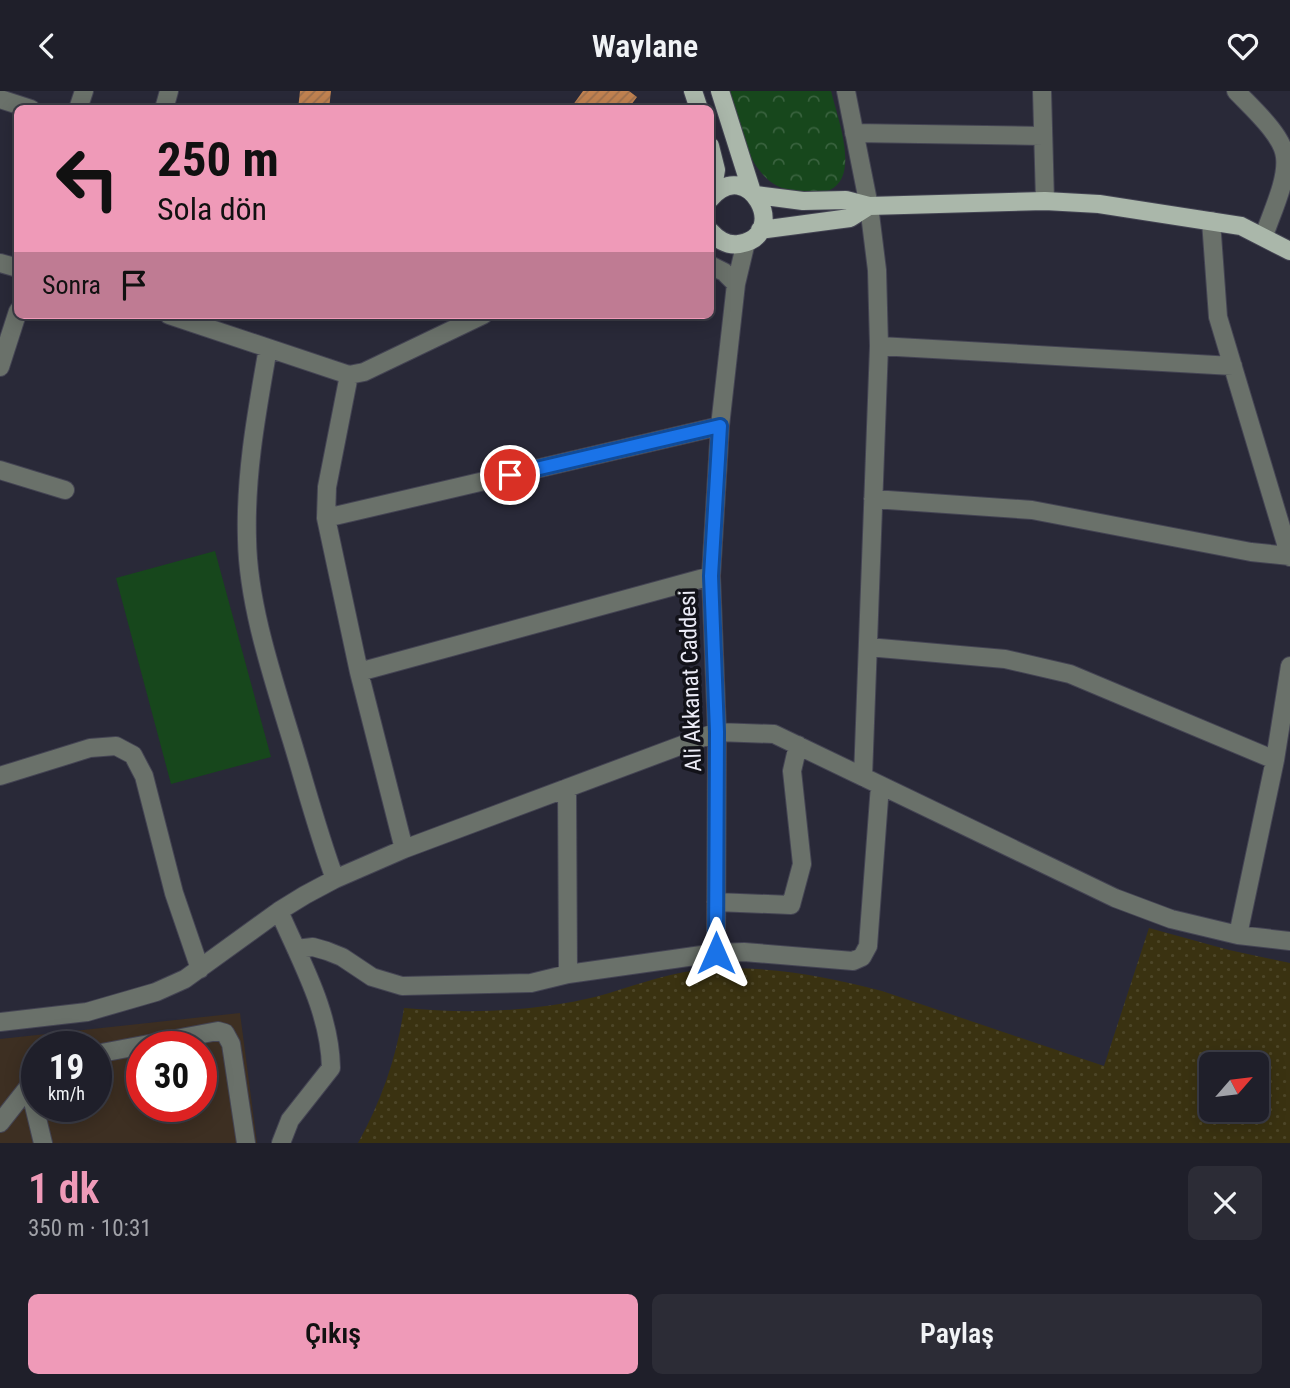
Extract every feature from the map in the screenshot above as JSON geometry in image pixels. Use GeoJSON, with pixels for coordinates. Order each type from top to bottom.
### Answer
{"type":"FeatureCollection","features":[{"type":"Feature","properties":{"kind":"main road"},"geometry":{"type":"LineString","coordinates":[[720,91],[754,193],[764,212],[760,230]]}},
{"type":"Feature","properties":{"kind":"main road"},"geometry":{"type":"LineString","coordinates":[[714,162],[714,180]]}},
{"type":"Feature","properties":{"kind":"main road"},"geometry":{"type":"LineString","coordinates":[[714,195],[730,186],[739,186],[754,193],[803,201],[846,200],[869,206],[1045,201],[1099,204],[1241,226],[1290,251]]}},
{"type":"Feature","properties":{"kind":"main road"},"geometry":{"type":"LineString","coordinates":[[715,240],[732,244],[746,242],[760,230],[850,218],[869,206]]}},
{"type":"Feature","properties":{"kind":"street"},"geometry":{"type":"LineString","coordinates":[[846,91],[869,206],[877,270],[879,346],[863,777]]}},
{"type":"Feature","properties":{"kind":"street"},"geometry":{"type":"LineString","coordinates":[[1042,91],[1045,201]]}},
{"type":"Feature","properties":{"kind":"street"},"geometry":{"type":"LineString","coordinates":[[1236,91],[1275,134],[1285,156],[1281,185],[1264,236]]}},
{"type":"Feature","properties":{"kind":"street"},"geometry":{"type":"LineString","coordinates":[[0,99],[19,105]]}},
{"type":"Feature","properties":{"kind":"street"},"geometry":{"type":"LineString","coordinates":[[854,133],[1043,136]]}},
{"type":"Feature","properties":{"kind":"street"},"geometry":{"type":"LineString","coordinates":[[873,499],[1032,510],[1290,557],[1218,317],[1211,221]]}},
{"type":"Feature","properties":{"kind":"street","name":"Ali Akkanat Caddesi"},"geometry":{"type":"LineString","coordinates":[[716,953],[717,732],[711,576],[720,426],[736,284],[746,242]]}},
{"type":"Feature","properties":{"kind":"street"},"geometry":{"type":"LineString","coordinates":[[714,267],[724,272],[736,284]]}},
{"type":"Feature","properties":{"kind":"street"},"geometry":{"type":"LineString","coordinates":[[0,367],[15,319]]}},
{"type":"Feature","properties":{"kind":"street"},"geometry":{"type":"LineString","coordinates":[[181,319],[349,375],[364,372],[475,319]]}},
{"type":"Feature","properties":{"kind":"street"},"geometry":{"type":"LineString","coordinates":[[879,346],[1233,366]]}},
{"type":"Feature","properties":{"kind":"street"},"geometry":{"type":"LineString","coordinates":[[268,348],[251,448],[247,540],[251,575],[259,625],[273,677],[334,879]]}},
{"type":"Feature","properties":{"kind":"street"},"geometry":{"type":"LineString","coordinates":[[349,375],[327,487],[326,518],[359,672],[404,849]]}},
{"type":"Feature","properties":{"kind":"street"},"geometry":{"type":"LineString","coordinates":[[326,518],[720,426]]}},
{"type":"Feature","properties":{"kind":"street"},"geometry":{"type":"LineString","coordinates":[[0,470],[65,490]]}},
{"type":"Feature","properties":{"kind":"street"},"geometry":{"type":"LineString","coordinates":[[359,672],[711,576]]}},
{"type":"Feature","properties":{"kind":"street"},"geometry":{"type":"LineString","coordinates":[[868,647],[1005,660],[1070,674],[1275,760]]}},
{"type":"Feature","properties":{"kind":"street"},"geometry":{"type":"LineString","coordinates":[[1238,935],[1275,760],[1290,666]]}},
{"type":"Feature","properties":{"kind":"street"},"geometry":{"type":"LineString","coordinates":[[0,1022],[87,1012],[156,992],[185,979],[279,911],[334,879],[404,849],[717,732],[774,734],[1115,898],[1171,919],[1238,935],[1290,941]]}},
{"type":"Feature","properties":{"kind":"street"},"geometry":{"type":"LineString","coordinates":[[716,902],[791,905],[802,864],[792,772],[798,745]]}},
{"type":"Feature","properties":{"kind":"street"},"geometry":{"type":"LineString","coordinates":[[0,776],[90,748],[116,746],[133,755],[144,776],[174,893],[200,969]]}},
{"type":"Feature","properties":{"kind":"street"},"geometry":{"type":"LineString","coordinates":[[296,949],[313,947],[327,951],[342,957],[372,977],[402,986],[531,983],[568,974],[716,953],[744,952],[852,961],[862,957],[868,946],[880,785]]}},
{"type":"Feature","properties":{"kind":"street"},"geometry":{"type":"LineString","coordinates":[[567,788],[568,974]]}},
{"type":"Feature","properties":{"kind":"street"},"geometry":{"type":"LineString","coordinates":[[279,911],[327,1025],[331,1068],[290,1120],[281,1143]]}},
{"type":"Feature","properties":{"kind":"street"},"geometry":{"type":"LineString","coordinates":[[112,1051],[218,1031],[225,1033],[231,1044],[246,1143]]}},
{"type":"Feature","properties":{"kind":"street"},"geometry":{"type":"LineString","coordinates":[[0,1123],[21,1096]]}},
{"type":"Feature","properties":{"kind":"street"},"geometry":{"type":"LineString","coordinates":[[40,1122],[43,1143]]}},
{"type":"Feature","properties":{"kind":"shaded area"},"geometry":{"type":"Polygon","coordinates":[[[240,1013],[257,1143],[0,1143],[0,1039],[21,1037],[21,1122],[112,1122],[112,1031],[74,1031],[240,1013]]]}},
{"type":"Feature","properties":{"kind":"green space"},"geometry":{"type":"Polygon","coordinates":[[[729,91],[831,91],[845,156],[844,172],[838,184],[826,191],[807,193],[787,190],[770,181],[749,153],[729,91]]]}},
{"type":"Feature","properties":{"kind":"green space"},"geometry":{"type":"Polygon","coordinates":[[[215,551],[271,757],[171,784],[116,578],[215,551]]]}},
{"type":"Feature","properties":{"kind":"sand"},"geometry":{"type":"Polygon","coordinates":[[[1149,928],[1290,963],[1290,1143],[358,1143],[387,1077],[404,1008],[452,1011],[524,1009],[595,997],[685,972],[721,969],[767,970],[813,976],[882,991],[1104,1066],[1149,928]]]}},
{"type":"Feature","properties":{"kind":"building"},"geometry":{"type":"Polygon","coordinates":[[[300,91],[331,91],[329,105],[298,105],[300,91]]]}},
{"type":"Feature","properties":{"kind":"building"},"geometry":{"type":"Polygon","coordinates":[[[583,91],[629,91],[637,97],[631,105],[573,105],[583,91]]]}},
{"type":"Feature","properties":{"kind":"route"},"geometry":{"type":"LineString","coordinates":[[510,475],[720,426],[711,576],[717,732],[716,953]]}}]}
